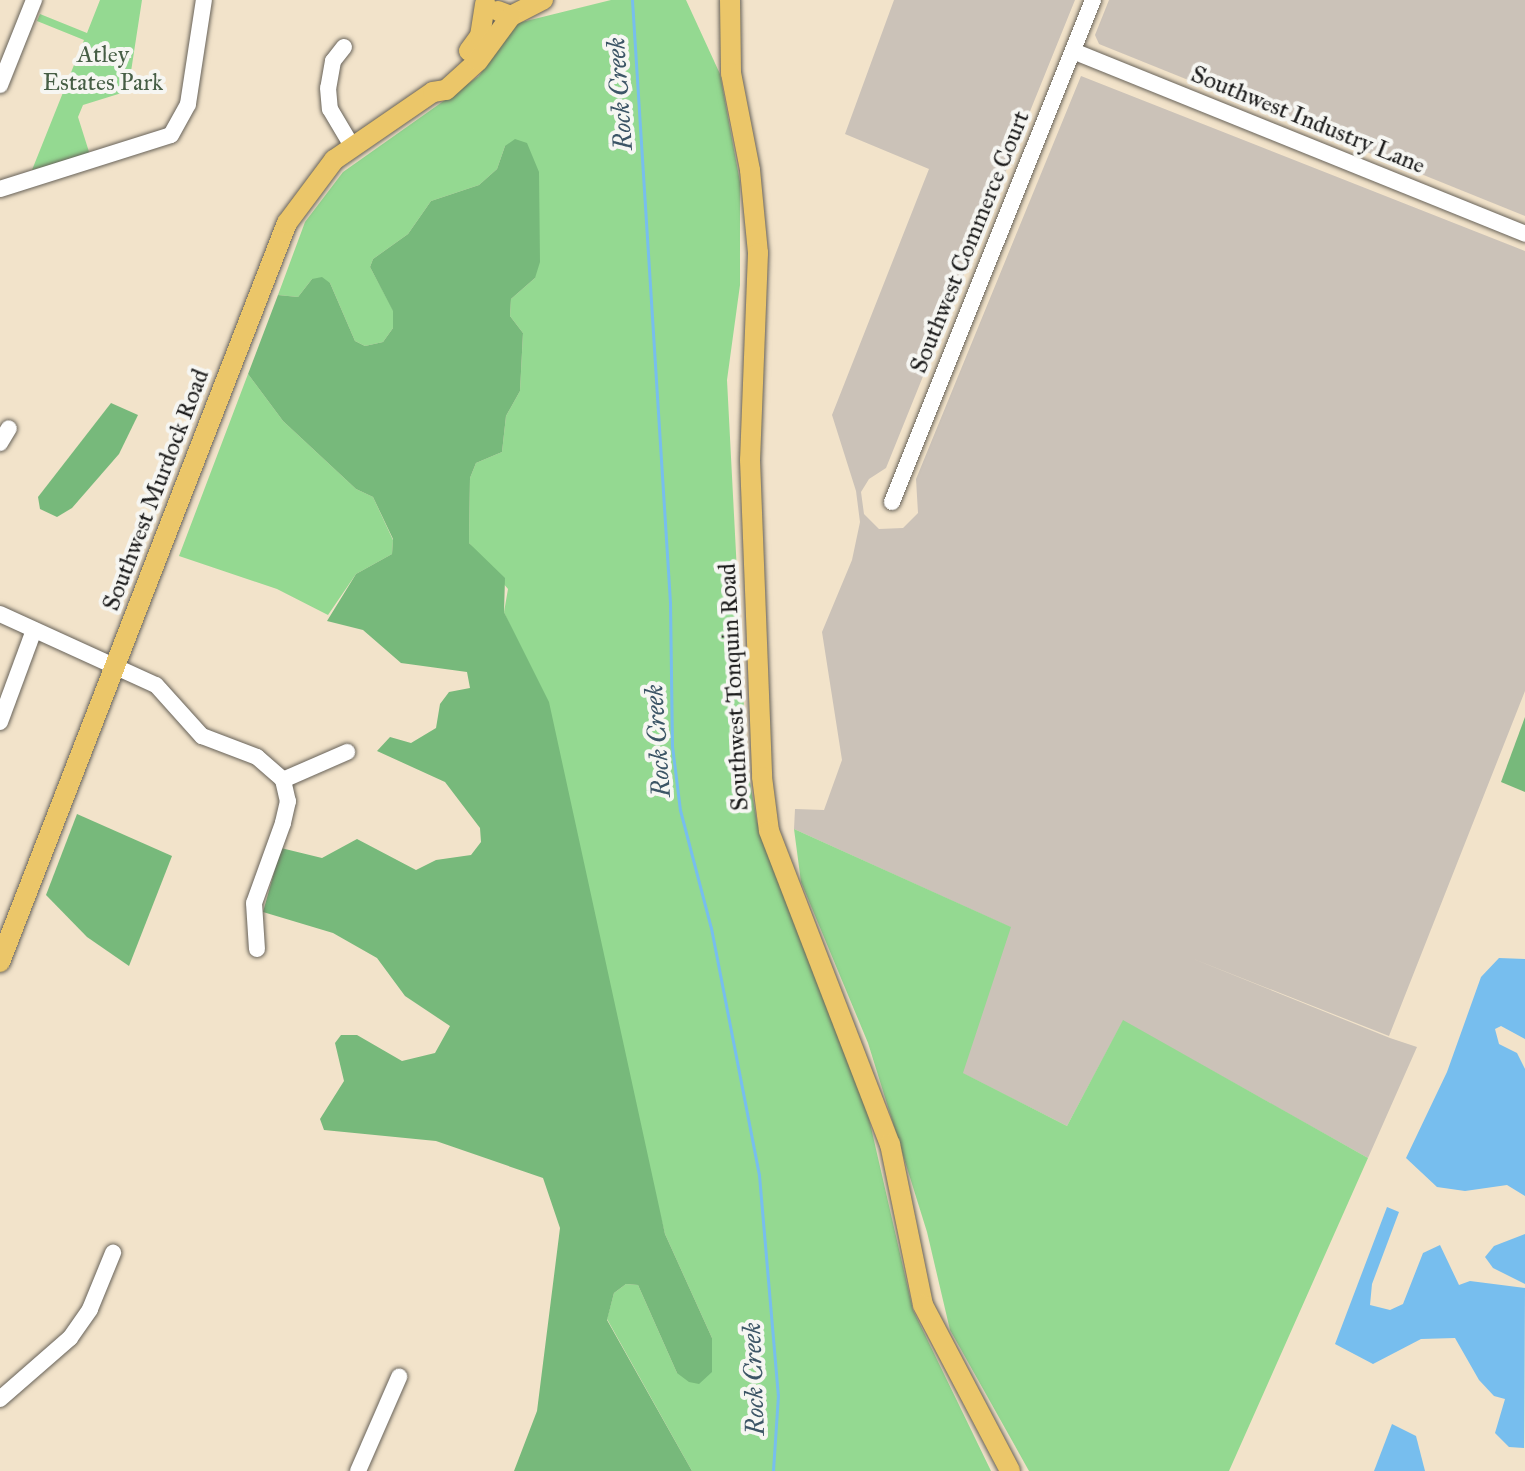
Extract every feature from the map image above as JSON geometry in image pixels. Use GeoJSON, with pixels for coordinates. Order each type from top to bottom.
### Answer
{"type":"FeatureCollection","features":[{"type":"Feature","properties":{"kind":"main road"},"geometry":{"type":"LineString","coordinates":[[484,2],[511,16],[543,0]]}},
{"type":"Feature","properties":{"kind":"main road","name":"Southwest Tonquin Road"},"geometry":{"type":"LineString","coordinates":[[730,0],[731,73],[750,170],[758,253],[750,460],[762,777],[769,831],[890,1144],[923,1305],[1010,1471]]}},
{"type":"Feature","properties":{"kind":"main road","name":"Southwest Murdock Road"},"geometry":{"type":"LineString","coordinates":[[0,962],[277,246],[312,183],[352,146],[433,92],[480,36],[484,2]]}},
{"type":"Feature","properties":{"kind":"main road","name":"Southwest Murdock Road"},"geometry":{"type":"LineString","coordinates":[[433,92],[446,90],[472,68],[511,16]]}},
{"type":"Feature","properties":{"kind":"street"},"geometry":{"type":"LineString","coordinates":[[0,85],[34,0]]}},
{"type":"Feature","properties":{"kind":"street"},"geometry":{"type":"LineString","coordinates":[[0,189],[171,135],[186,113],[204,0]]}},
{"type":"Feature","properties":{"kind":"street","name":"Southwest Commerce Court"},"geometry":{"type":"LineString","coordinates":[[892,502],[1093,0]]}},
{"type":"Feature","properties":{"kind":"street"},"geometry":{"type":"LineString","coordinates":[[344,47],[333,61],[328,88],[330,109],[352,146]]}},
{"type":"Feature","properties":{"kind":"street","name":"Southwest Industry Lane"},"geometry":{"type":"LineString","coordinates":[[1073,51],[1525,234]]}},
{"type":"Feature","properties":{"kind":"street"},"geometry":{"type":"LineString","coordinates":[[0,614],[156,685],[202,736],[257,757],[283,780],[288,801],[283,823],[254,903],[257,949]]}},
{"type":"Feature","properties":{"kind":"street"},"geometry":{"type":"LineString","coordinates":[[0,722],[34,630]]}},
{"type":"Feature","properties":{"kind":"street"},"geometry":{"type":"LineString","coordinates":[[283,780],[347,752]]}},
{"type":"Feature","properties":{"kind":"street"},"geometry":{"type":"LineString","coordinates":[[0,1399],[70,1338],[90,1309],[113,1253]]}},
{"type":"Feature","properties":{"kind":"street"},"geometry":{"type":"LineString","coordinates":[[358,1471],[399,1377]]}},
{"type":"Feature","properties":{"kind":"shaded area"},"geometry":{"type":"Polygon","coordinates":[[[894,0],[1075,0],[886,468],[869,479],[861,492],[864,514],[879,529],[903,528],[918,513],[916,479],[1081,76],[1525,251],[1525,691],[1389,1036],[1191,958],[1390,1038],[1417,1047],[1368,1158],[1123,1021],[1067,1126],[962,1073],[1010,927],[794,829],[795,809],[824,810],[842,760],[822,632],[852,560],[860,522],[856,491],[832,415],[929,169],[845,134],[894,0]]]}},
{"type":"Feature","properties":{"kind":"shaded area"},"geometry":{"type":"Polygon","coordinates":[[[1109,0],[1525,0],[1525,216],[1099,44],[1095,35],[1109,0]]]}},
{"type":"Feature","properties":{"kind":"green space","name":"Atley Estates Park"},"geometry":{"type":"Polygon","coordinates":[[[100,0],[142,0],[128,91],[83,105],[78,117],[90,155],[32,170],[84,40],[37,21],[40,14],[87,33],[100,0]]]}},
{"type":"Feature","properties":{"kind":"green space"},"geometry":{"type":"Polygon","coordinates":[[[611,0],[686,0],[720,74],[740,182],[740,285],[727,380],[747,765],[757,822],[867,1110],[913,1310],[991,1471],[692,1471],[607,1319],[614,1293],[626,1284],[638,1285],[677,1373],[712,1338],[665,1234],[515,637],[504,612],[508,589],[469,543],[470,478],[476,463],[502,452],[506,416],[520,391],[523,333],[510,316],[511,299],[535,278],[505,146],[497,169],[479,185],[431,201],[408,234],[373,259],[370,267],[393,310],[393,328],[383,342],[365,346],[355,341],[330,283],[312,279],[298,297],[278,295],[305,222],[343,172],[479,76],[514,24],[611,0]]]}},
{"type":"Feature","properties":{"kind":"green space"},"geometry":{"type":"Polygon","coordinates":[[[515,139],[527,143],[539,172],[540,262],[535,278],[511,299],[510,316],[523,333],[520,391],[506,416],[502,452],[476,463],[470,478],[469,543],[505,578],[504,612],[549,702],[665,1234],[712,1338],[712,1372],[699,1384],[689,1382],[677,1373],[638,1285],[626,1284],[614,1293],[607,1320],[692,1471],[514,1471],[537,1411],[560,1228],[543,1178],[436,1141],[324,1130],[320,1119],[344,1081],[335,1043],[341,1035],[357,1035],[402,1061],[435,1053],[450,1026],[405,996],[377,958],[333,933],[263,912],[281,848],[322,858],[357,839],[416,870],[436,860],[471,855],[481,842],[480,828],[445,782],[377,751],[390,737],[411,743],[436,728],[440,704],[449,692],[470,688],[467,672],[401,663],[363,630],[327,621],[356,574],[392,554],[393,539],[373,497],[356,489],[283,421],[248,374],[278,295],[298,297],[312,279],[322,277],[330,283],[355,341],[365,346],[383,342],[393,328],[393,311],[370,267],[373,259],[408,234],[431,201],[479,185],[497,169],[505,146],[515,139]]]}},
{"type":"Feature","properties":{"kind":"green space"},"geometry":{"type":"Polygon","coordinates":[[[248,374],[283,421],[356,489],[373,497],[393,540],[392,554],[356,574],[328,615],[277,589],[179,556],[248,374]]]}},
{"type":"Feature","properties":{"kind":"green space"},"geometry":{"type":"Polygon","coordinates":[[[111,403],[138,415],[119,454],[72,508],[57,517],[40,509],[38,497],[111,403]]]}},
{"type":"Feature","properties":{"kind":"green space"},"geometry":{"type":"Polygon","coordinates":[[[1525,717],[1525,792],[1501,782],[1525,717]]]}},
{"type":"Feature","properties":{"kind":"green space"},"geometry":{"type":"Polygon","coordinates":[[[77,814],[172,856],[129,966],[87,937],[46,895],[77,814]]]}},
{"type":"Feature","properties":{"kind":"green space"},"geometry":{"type":"Polygon","coordinates":[[[794,829],[1011,927],[963,1073],[1067,1126],[1123,1020],[1368,1158],[1229,1471],[1029,1471],[950,1330],[927,1232],[868,1043],[801,882],[794,829]]]}},
{"type":"Feature","properties":{"kind":"water"},"geometry":{"type":"Polygon","coordinates":[[[1499,958],[1525,959],[1525,1039],[1501,1026],[1495,1029],[1499,1044],[1517,1053],[1525,1069],[1525,1196],[1507,1185],[1465,1191],[1437,1187],[1406,1158],[1447,1072],[1481,977],[1499,958]]]}},
{"type":"Feature","properties":{"kind":"water"},"geometry":{"type":"Polygon","coordinates":[[[1387,1207],[1399,1212],[1372,1284],[1370,1305],[1390,1310],[1403,1304],[1423,1253],[1440,1245],[1459,1285],[1470,1281],[1525,1288],[1524,1448],[1509,1447],[1495,1433],[1505,1399],[1494,1396],[1479,1380],[1455,1338],[1421,1339],[1373,1364],[1335,1344],[1387,1207]]]}},
{"type":"Feature","properties":{"kind":"water"},"geometry":{"type":"Polygon","coordinates":[[[1525,1234],[1525,1284],[1493,1268],[1485,1257],[1494,1246],[1525,1234]]]}},
{"type":"Feature","properties":{"kind":"water"},"geometry":{"type":"Polygon","coordinates":[[[1392,1424],[1416,1436],[1425,1471],[1374,1471],[1392,1424]]]}},
{"type":"Feature","properties":{"kind":"waterway","name":"Rock Creek"},"geometry":{"type":"LineString","coordinates":[[632,0],[670,603],[672,746],[680,810],[711,928],[759,1175],[778,1395],[773,1471]]}}]}
